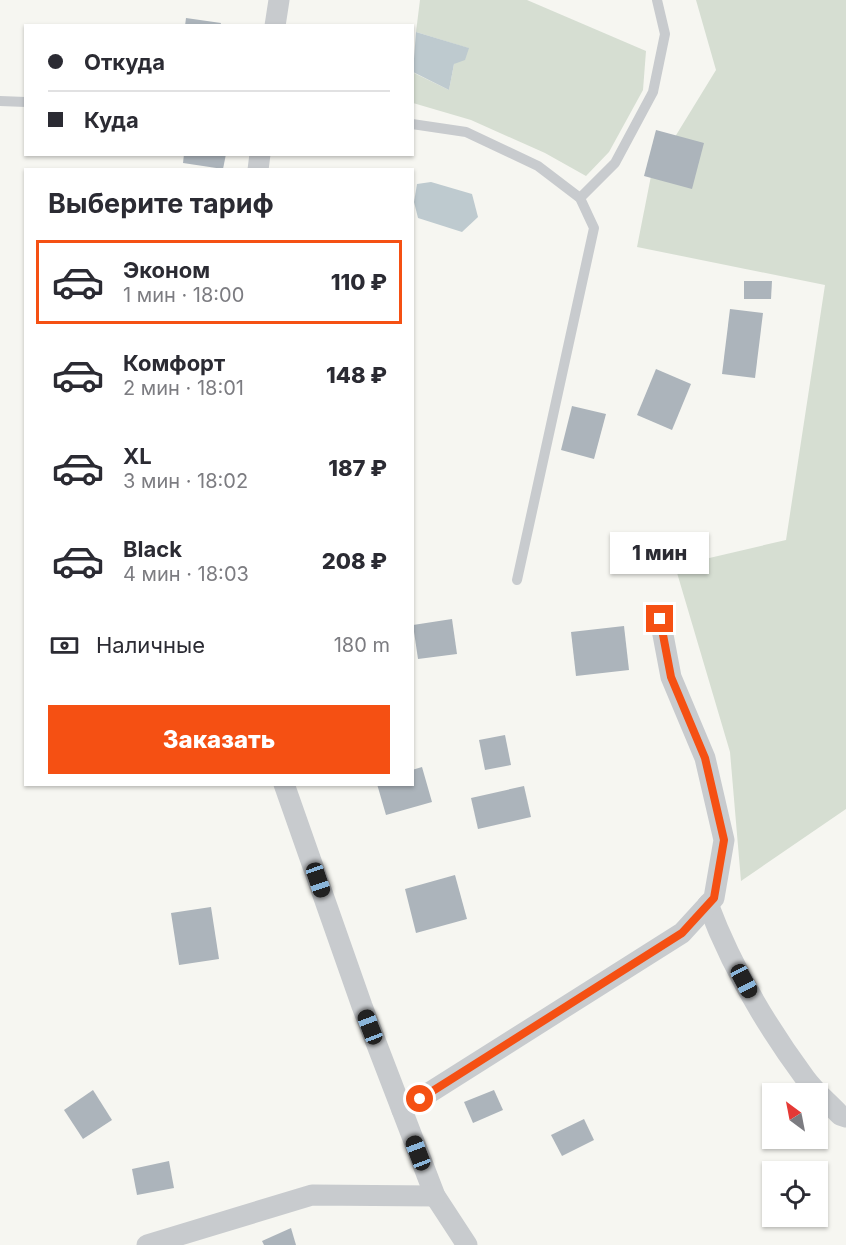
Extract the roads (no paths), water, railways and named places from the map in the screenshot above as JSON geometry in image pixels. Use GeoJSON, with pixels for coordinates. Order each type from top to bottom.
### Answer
{"type":"FeatureCollection","features":[{"type":"Feature","properties":{"kind":"street"},"geometry":{"type":"LineString","coordinates":[[275,24],[279,0]]}},
{"type":"Feature","properties":{"kind":"street"},"geometry":{"type":"LineString","coordinates":[[402,1110],[682,933],[714,898],[724,840],[705,758],[671,677],[660,619]]}},
{"type":"Feature","properties":{"kind":"street"},"geometry":{"type":"LineString","coordinates":[[285,786],[362,1006],[435,1196],[466,1245]]}},
{"type":"Feature","properties":{"kind":"street"},"geometry":{"type":"LineString","coordinates":[[708,904],[721,938],[761,1011],[806,1080],[840,1115],[846,1117]]}},
{"type":"Feature","properties":{"kind":"street"},"geometry":{"type":"LineString","coordinates":[[147,1245],[312,1195],[435,1196]]}},
{"type":"Feature","properties":{"kind":"lane"},"geometry":{"type":"LineString","coordinates":[[580,198],[615,163],[653,92],[665,34],[657,0]]}},
{"type":"Feature","properties":{"kind":"lane"},"geometry":{"type":"LineString","coordinates":[[0,101],[24,102]]}},
{"type":"Feature","properties":{"kind":"lane"},"geometry":{"type":"LineString","coordinates":[[414,124],[466,132],[538,166],[580,198],[594,228],[517,580]]}}]}
